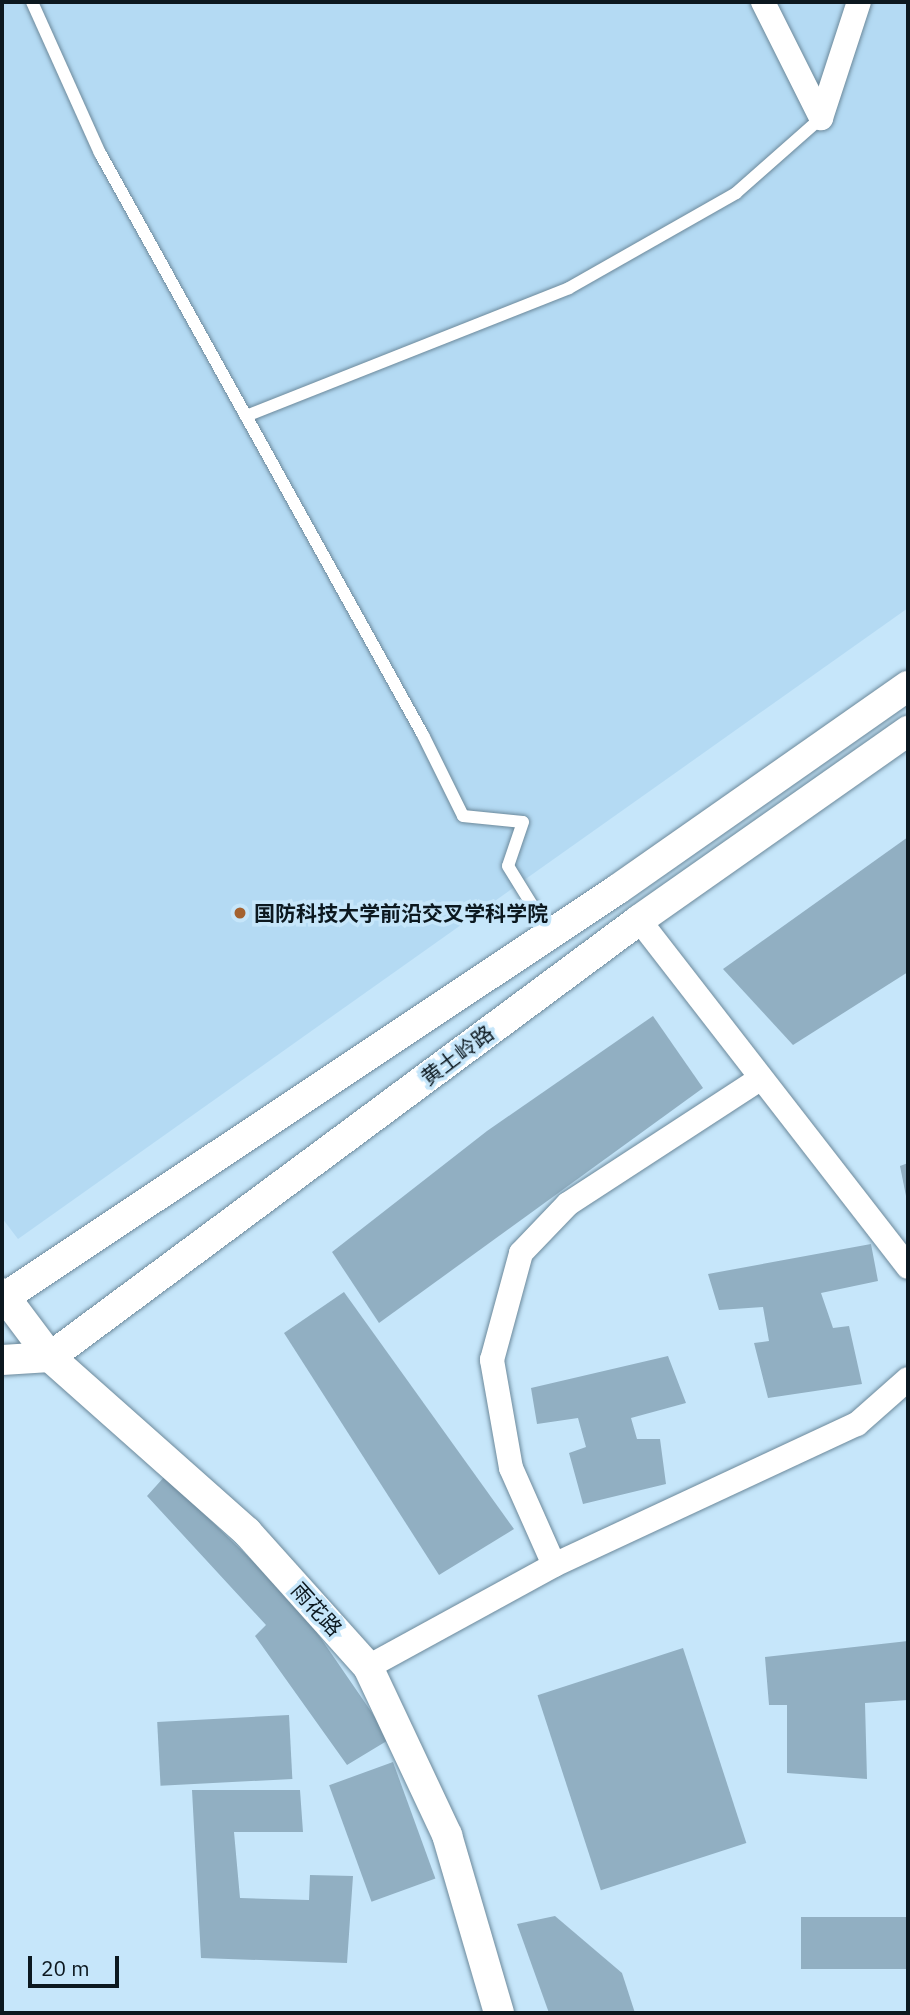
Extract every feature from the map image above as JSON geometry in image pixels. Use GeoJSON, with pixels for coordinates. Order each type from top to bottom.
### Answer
{"type":"FeatureCollection","features":[{"type":"Feature","properties":{"kind":"street"},"geometry":{"type":"LineString","coordinates":[[763,2],[821,118]]}},
{"type":"Feature","properties":{"kind":"street"},"geometry":{"type":"LineString","coordinates":[[821,118],[859,2]]}},
{"type":"Feature","properties":{"kind":"street"},"geometry":{"type":"LineString","coordinates":[[4,1296],[550,934],[908,686]]}},
{"type":"Feature","properties":{"kind":"street","name":"黄土岭路"},"geometry":{"type":"LineString","coordinates":[[50,1357],[639,920],[908,731]]}},
{"type":"Feature","properties":{"kind":"street"},"geometry":{"type":"LineString","coordinates":[[639,920],[908,1267]]}},
{"type":"Feature","properties":{"kind":"street"},"geometry":{"type":"LineString","coordinates":[[554,1565],[511,1468],[492,1360],[521,1253],[568,1204],[760,1079]]}},
{"type":"Feature","properties":{"kind":"street","name":"雨花路"},"geometry":{"type":"LineString","coordinates":[[4,1296],[50,1357],[247,1532],[368,1667],[447,1835],[499,2013]]}},
{"type":"Feature","properties":{"kind":"street"},"geometry":{"type":"LineString","coordinates":[[2,1360],[50,1357]]}},
{"type":"Feature","properties":{"kind":"street"},"geometry":{"type":"LineString","coordinates":[[368,1667],[554,1565],[857,1424],[908,1379]]}},
{"type":"Feature","properties":{"kind":"lane"},"geometry":{"type":"LineString","coordinates":[[32,2],[100,153],[423,735],[463,816],[523,822],[508,866],[550,934]]}},
{"type":"Feature","properties":{"kind":"lane"},"geometry":{"type":"LineString","coordinates":[[246,416],[569,288],[736,193],[821,118]]}},
{"type":"Feature","properties":{"kind":"shaded area","name":"国防科技大学前沿交叉学科学院"},"geometry":{"type":"Polygon","coordinates":[[[2,2],[908,2],[908,608],[18,1239],[2,1218],[2,2]]]}},
{"type":"Feature","properties":{"kind":"building"},"geometry":{"type":"Polygon","coordinates":[[[908,837],[908,972],[793,1045],[723,969],[908,837]]]}},
{"type":"Feature","properties":{"kind":"building"},"geometry":{"type":"Polygon","coordinates":[[[653,1016],[703,1088],[379,1323],[332,1252],[487,1131],[653,1016]]]}},
{"type":"Feature","properties":{"kind":"building"},"geometry":{"type":"Polygon","coordinates":[[[908,1163],[908,1201],[907,1201],[900,1166],[908,1163]]]}},
{"type":"Feature","properties":{"kind":"building"},"geometry":{"type":"Polygon","coordinates":[[[871,1244],[878,1281],[821,1293],[833,1328],[849,1326],[862,1384],[768,1398],[754,1343],[769,1341],[763,1307],[719,1310],[708,1274],[871,1244]]]}},
{"type":"Feature","properties":{"kind":"building"},"geometry":{"type":"Polygon","coordinates":[[[344,1292],[514,1529],[439,1575],[284,1333],[344,1292]]]}},
{"type":"Feature","properties":{"kind":"building"},"geometry":{"type":"Polygon","coordinates":[[[668,1356],[686,1403],[631,1418],[637,1439],[660,1439],[666,1484],[583,1504],[569,1453],[586,1447],[578,1418],[537,1424],[531,1388],[668,1356]]]}},
{"type":"Feature","properties":{"kind":"building"},"geometry":{"type":"Polygon","coordinates":[[[165,1476],[298,1605],[390,1739],[347,1765],[255,1636],[266,1625],[147,1496],[165,1476]]]}},
{"type":"Feature","properties":{"kind":"building"},"geometry":{"type":"Polygon","coordinates":[[[908,1641],[908,1700],[865,1703],[867,1779],[787,1773],[787,1705],[769,1705],[765,1657],[908,1641]]]}},
{"type":"Feature","properties":{"kind":"building"},"geometry":{"type":"Polygon","coordinates":[[[683,1648],[746,1843],[601,1890],[537,1695],[683,1648]]]}},
{"type":"Feature","properties":{"kind":"building"},"geometry":{"type":"Polygon","coordinates":[[[289,1715],[292,1779],[161,1786],[157,1722],[289,1715]]]}},
{"type":"Feature","properties":{"kind":"building"},"geometry":{"type":"Polygon","coordinates":[[[393,1762],[435,1879],[372,1902],[329,1785],[393,1762]]]}},
{"type":"Feature","properties":{"kind":"building"},"geometry":{"type":"Polygon","coordinates":[[[192,1790],[300,1790],[303,1832],[234,1832],[240,1898],[309,1900],[310,1875],[353,1876],[347,1963],[201,1958],[192,1790]]]}},
{"type":"Feature","properties":{"kind":"building"},"geometry":{"type":"Polygon","coordinates":[[[555,1916],[622,1973],[635,2013],[549,2013],[517,1924],[555,1916]]]}},
{"type":"Feature","properties":{"kind":"building"},"geometry":{"type":"Polygon","coordinates":[[[801,1917],[908,1917],[908,1969],[801,1969],[801,1917]]]}},
{"type":"Feature","properties":{"kind":"place","name":"国防科技大学前沿交叉学科学院"},"geometry":{"type":"Point","coordinates":[240,913]}}]}
